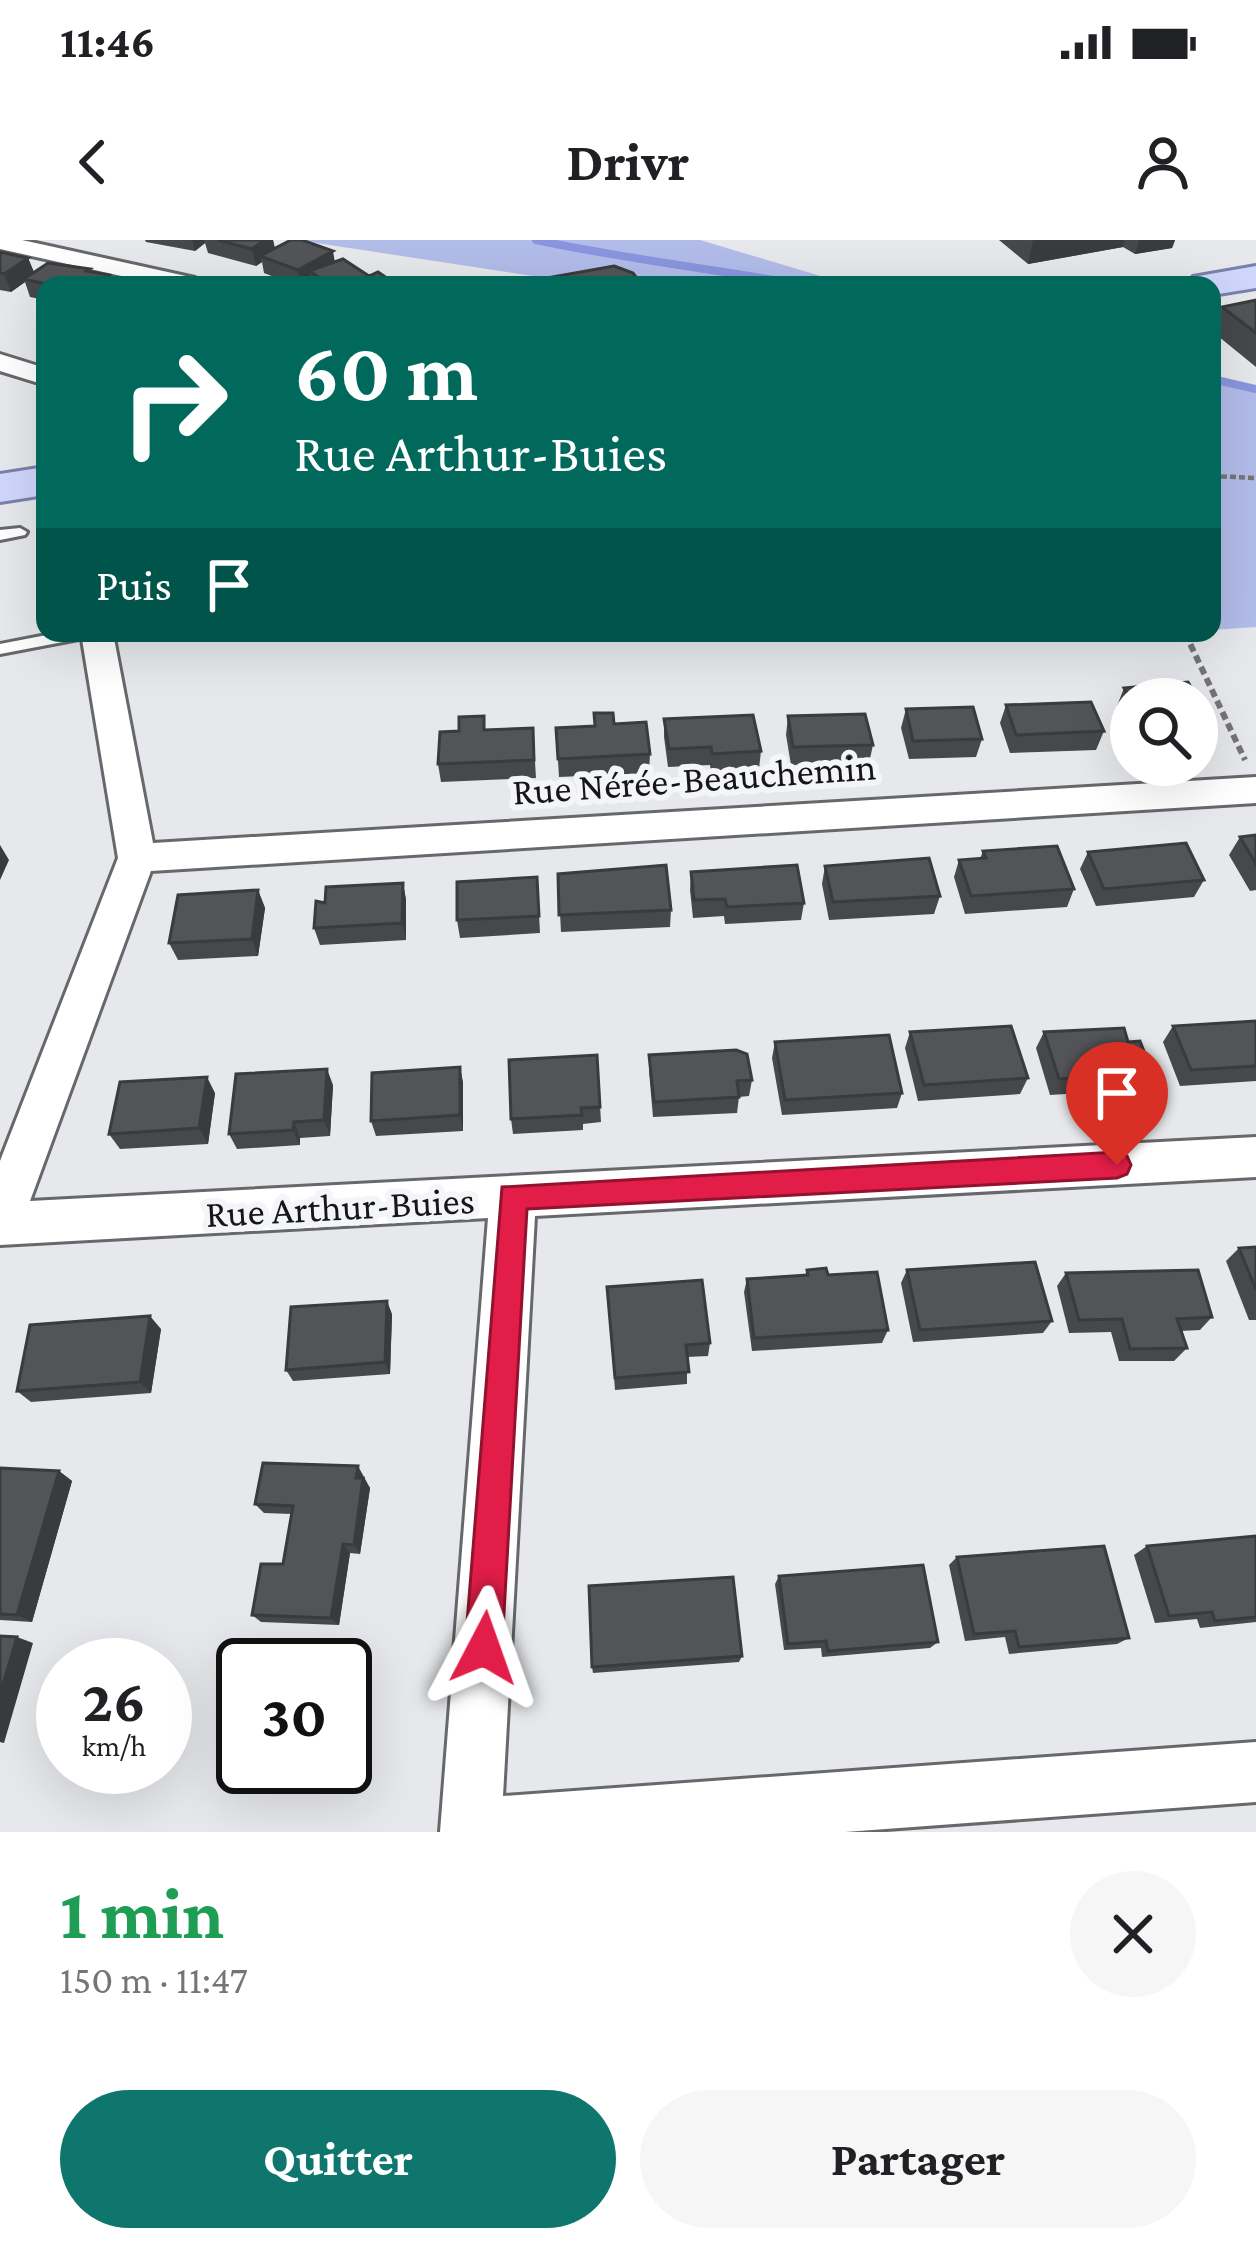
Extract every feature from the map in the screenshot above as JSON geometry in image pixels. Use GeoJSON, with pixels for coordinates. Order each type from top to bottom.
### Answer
{"type":"FeatureCollection","features":[{"type":"Feature","properties":{"kind":"main road"},"geometry":{"type":"LineString","coordinates":[[1221,283],[1256,277]]}},
{"type":"Feature","properties":{"kind":"main road"},"geometry":{"type":"LineString","coordinates":[[0,488],[36,482]]}},
{"type":"Feature","properties":{"kind":"street"},"geometry":{"type":"LineString","coordinates":[[0,242],[154,276]]}},
{"type":"Feature","properties":{"kind":"street"},"geometry":{"type":"LineString","coordinates":[[0,362],[36,374]]}},
{"type":"Feature","properties":{"kind":"street"},"geometry":{"type":"LineString","coordinates":[[0,1222],[137,858],[99,642]]}},
{"type":"Feature","properties":{"kind":"street","name":"Rue Nérée-Beauchemin"},"geometry":{"type":"LineString","coordinates":[[137,858],[1251,776]]}},
{"type":"Feature","properties":{"kind":"street","name":"Rue Arthur-Buies"},"geometry":{"type":"LineString","coordinates":[[0,1222],[1256,1157]]}},
{"type":"Feature","properties":{"kind":"street"},"geometry":{"type":"LineString","coordinates":[[513,1196],[471,1830],[1256,1772]]}},
{"type":"Feature","properties":{"kind":"lane"},"geometry":{"type":"LineString","coordinates":[[0,535],[20,532]]}},
{"type":"Feature","properties":{"kind":"lane"},"geometry":{"type":"LineString","coordinates":[[0,650],[40,642]]}},
{"type":"Feature","properties":{"kind":"path"},"geometry":{"type":"LineString","coordinates":[[1221,476],[1256,478]]}},
{"type":"Feature","properties":{"kind":"path"},"geometry":{"type":"LineString","coordinates":[[1189,642],[1251,776]]}},
{"type":"Feature","properties":{"kind":"shaded area"},"geometry":{"type":"Polygon","coordinates":[[[297,240],[700,240],[821,276],[533,276],[297,240]]]}},
{"type":"Feature","properties":{"kind":"shaded area"},"geometry":{"type":"Polygon","coordinates":[[[1221,381],[1256,389],[1256,627],[1221,629],[1221,381]]]}},
{"type":"Feature","properties":{"kind":"building"},"geometry":{"type":"Polygon","coordinates":[[[218,240],[264,240],[252,249],[218,240]]]}},
{"type":"Feature","properties":{"kind":"building"},"geometry":{"type":"Polygon","coordinates":[[[291,240],[333,251],[298,270],[260,256],[291,240]]]}},
{"type":"Feature","properties":{"kind":"building"},"geometry":{"type":"Polygon","coordinates":[[[0,252],[28,258],[4,274],[0,273],[0,252]]]}},
{"type":"Feature","properties":{"kind":"building"},"geometry":{"type":"Polygon","coordinates":[[[343,259],[369,276],[317,276],[309,271],[343,259]]]}},
{"type":"Feature","properties":{"kind":"building"},"geometry":{"type":"Polygon","coordinates":[[[48,263],[109,275],[36,276],[36,282],[24,279],[48,263]]]}},
{"type":"Feature","properties":{"kind":"building"},"geometry":{"type":"Polygon","coordinates":[[[614,266],[635,276],[558,276],[614,266]]]}},
{"type":"Feature","properties":{"kind":"building"},"geometry":{"type":"Polygon","coordinates":[[[1256,300],[1256,333],[1222,307],[1256,300]]]}},
{"type":"Feature","properties":{"kind":"building"},"geometry":{"type":"Polygon","coordinates":[[[1091,702],[1104,731],[1016,735],[1006,705],[1091,702]]]}},
{"type":"Feature","properties":{"kind":"building"},"geometry":{"type":"Polygon","coordinates":[[[973,707],[982,739],[913,741],[906,709],[973,707]]]}},
{"type":"Feature","properties":{"kind":"building"},"geometry":{"type":"Polygon","coordinates":[[[594,713],[613,713],[614,724],[646,722],[650,754],[558,759],[556,728],[595,726],[594,713]]]}},
{"type":"Feature","properties":{"kind":"building"},"geometry":{"type":"Polygon","coordinates":[[[865,714],[873,745],[793,747],[788,716],[865,714]]]}},
{"type":"Feature","properties":{"kind":"building"},"geometry":{"type":"Polygon","coordinates":[[[753,715],[761,751],[712,754],[711,747],[669,749],[664,719],[753,715]]]}},
{"type":"Feature","properties":{"kind":"building"},"geometry":{"type":"Polygon","coordinates":[[[484,716],[484,730],[533,728],[534,760],[438,764],[440,732],[459,731],[459,717],[484,716]]]}},
{"type":"Feature","properties":{"kind":"building"},"geometry":{"type":"Polygon","coordinates":[[[1256,835],[1256,864],[1240,837],[1256,835]]]}},
{"type":"Feature","properties":{"kind":"building"},"geometry":{"type":"Polygon","coordinates":[[[1186,843],[1204,880],[1104,889],[1088,852],[1186,843]]]}},
{"type":"Feature","properties":{"kind":"building"},"geometry":{"type":"Polygon","coordinates":[[[1057,846],[1074,889],[971,896],[959,860],[986,858],[983,851],[1057,846]]]}},
{"type":"Feature","properties":{"kind":"building"},"geometry":{"type":"Polygon","coordinates":[[[929,858],[940,896],[833,902],[825,866],[929,858]]]}},
{"type":"Feature","properties":{"kind":"building"},"geometry":{"type":"Polygon","coordinates":[[[666,865],[671,910],[559,915],[558,874],[666,865]]]}},
{"type":"Feature","properties":{"kind":"building"},"geometry":{"type":"Polygon","coordinates":[[[797,865],[804,903],[727,907],[725,899],[694,900],[691,872],[797,865]]]}},
{"type":"Feature","properties":{"kind":"building"},"geometry":{"type":"Polygon","coordinates":[[[537,877],[539,916],[457,920],[457,882],[537,877]]]}},
{"type":"Feature","properties":{"kind":"building"},"geometry":{"type":"Polygon","coordinates":[[[403,883],[402,923],[314,928],[316,901],[325,903],[326,887],[403,883]]]}},
{"type":"Feature","properties":{"kind":"building"},"geometry":{"type":"Polygon","coordinates":[[[258,890],[252,939],[169,943],[178,895],[258,890]]]}},
{"type":"Feature","properties":{"kind":"building"},"geometry":{"type":"Polygon","coordinates":[[[1256,1021],[1256,1066],[1191,1070],[1173,1026],[1256,1021]]]}},
{"type":"Feature","properties":{"kind":"building"},"geometry":{"type":"Polygon","coordinates":[[[1011,1026],[1028,1078],[924,1085],[910,1032],[1011,1026]]]}},
{"type":"Feature","properties":{"kind":"building"},"geometry":{"type":"Polygon","coordinates":[[[1124,1028],[1128,1042],[1140,1041],[1147,1059],[1135,1060],[1140,1074],[1059,1079],[1044,1032],[1124,1028]]]}},
{"type":"Feature","properties":{"kind":"building"},"geometry":{"type":"Polygon","coordinates":[[[889,1035],[902,1093],[785,1100],[775,1042],[889,1035]]]}},
{"type":"Feature","properties":{"kind":"building"},"geometry":{"type":"Polygon","coordinates":[[[736,1050],[747,1054],[752,1080],[737,1081],[739,1097],[654,1102],[649,1055],[736,1050]]]}},
{"type":"Feature","properties":{"kind":"building"},"geometry":{"type":"Polygon","coordinates":[[[597,1055],[600,1107],[581,1108],[582,1115],[511,1119],[509,1060],[597,1055]]]}},
{"type":"Feature","properties":{"kind":"building"},"geometry":{"type":"Polygon","coordinates":[[[460,1067],[460,1115],[371,1121],[372,1073],[460,1067]]]}},
{"type":"Feature","properties":{"kind":"building"},"geometry":{"type":"Polygon","coordinates":[[[327,1069],[324,1120],[294,1122],[293,1130],[229,1134],[236,1074],[327,1069]]]}},
{"type":"Feature","properties":{"kind":"building"},"geometry":{"type":"Polygon","coordinates":[[[207,1077],[199,1128],[109,1134],[120,1082],[207,1077]]]}},
{"type":"Feature","properties":{"kind":"building"},"geometry":{"type":"Polygon","coordinates":[[[1256,1247],[1256,1290],[1239,1248],[1256,1247]]]}},
{"type":"Feature","properties":{"kind":"building"},"geometry":{"type":"Polygon","coordinates":[[[1035,1262],[1052,1321],[920,1330],[907,1270],[1035,1262]]]}},
{"type":"Feature","properties":{"kind":"building"},"geometry":{"type":"Polygon","coordinates":[[[826,1268],[828,1275],[877,1272],[888,1330],[754,1338],[747,1279],[808,1275],[807,1270],[826,1268]]]}},
{"type":"Feature","properties":{"kind":"building"},"geometry":{"type":"Polygon","coordinates":[[[1198,1270],[1212,1317],[1177,1319],[1187,1348],[1130,1349],[1122,1319],[1079,1320],[1066,1273],[1198,1270]]]}},
{"type":"Feature","properties":{"kind":"building"},"geometry":{"type":"Polygon","coordinates":[[[702,1280],[710,1343],[686,1345],[689,1372],[615,1378],[607,1287],[702,1280]]]}},
{"type":"Feature","properties":{"kind":"building"},"geometry":{"type":"Polygon","coordinates":[[[387,1301],[385,1362],[286,1370],[291,1307],[387,1301]]]}},
{"type":"Feature","properties":{"kind":"building"},"geometry":{"type":"Polygon","coordinates":[[[150,1316],[140,1382],[17,1391],[30,1325],[150,1316]]]}},
{"type":"Feature","properties":{"kind":"building"},"geometry":{"type":"Polygon","coordinates":[[[263,1463],[358,1466],[356,1478],[363,1478],[354,1545],[343,1544],[331,1618],[252,1615],[261,1564],[283,1564],[293,1506],[255,1504],[263,1463]]]}},
{"type":"Feature","properties":{"kind":"building"},"geometry":{"type":"Polygon","coordinates":[[[0,1468],[59,1471],[17,1615],[0,1614],[0,1468]]]}},
{"type":"Feature","properties":{"kind":"building"},"geometry":{"type":"Polygon","coordinates":[[[1256,1536],[1256,1617],[1215,1621],[1212,1612],[1169,1616],[1147,1546],[1256,1536]]]}},
{"type":"Feature","properties":{"kind":"building"},"geometry":{"type":"Polygon","coordinates":[[[1104,1546],[1129,1638],[1019,1647],[1015,1631],[974,1634],[957,1557],[1104,1546]]]}},
{"type":"Feature","properties":{"kind":"building"},"geometry":{"type":"Polygon","coordinates":[[[923,1565],[938,1642],[828,1651],[826,1641],[788,1644],[779,1576],[923,1565]]]}},
{"type":"Feature","properties":{"kind":"building"},"geometry":{"type":"Polygon","coordinates":[[[733,1577],[742,1656],[592,1667],[589,1586],[733,1577]]]}},
{"type":"Feature","properties":{"kind":"building"},"geometry":{"type":"Polygon","coordinates":[[[0,1636],[17,1637],[0,1694],[0,1636]]]}},
{"type":"Feature","properties":{"kind":"waterway"},"geometry":{"type":"LineString","coordinates":[[536,240],[747,276]]}},
{"type":"Feature","properties":{"kind":"waterway"},"geometry":{"type":"LineString","coordinates":[[1221,381],[1256,389]]}},
{"type":"Feature","properties":{"kind":"route"},"geometry":{"type":"LineString","coordinates":[[484,1648],[513,1196],[1117,1165]]}}]}
